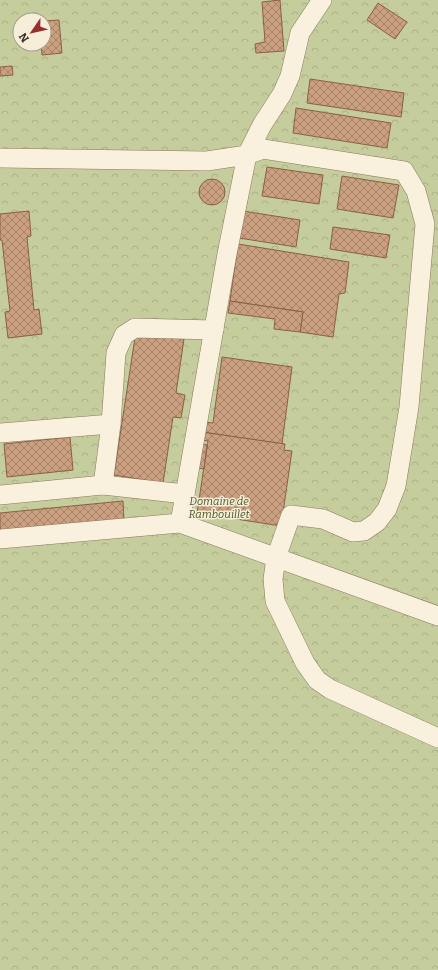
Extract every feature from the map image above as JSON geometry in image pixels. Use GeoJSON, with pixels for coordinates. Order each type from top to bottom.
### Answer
{"type":"FeatureCollection","features":[{"type":"Feature","properties":{"kind":"lane"},"geometry":{"type":"LineString","coordinates":[[180,523],[247,155],[262,125],[282,94],[290,76],[300,33],[322,0]]}},
{"type":"Feature","properties":{"kind":"lane"},"geometry":{"type":"LineString","coordinates":[[0,158],[207,161],[247,155],[263,149],[404,171],[416,191],[425,224],[408,407],[396,486],[387,509],[377,522],[364,531],[352,532],[323,519],[291,515],[276,558],[273,579],[275,601],[305,663],[318,680],[330,689],[438,738]]}},
{"type":"Feature","properties":{"kind":"lane"},"geometry":{"type":"LineString","coordinates":[[103,485],[111,424],[116,354],[124,335],[135,328],[214,330]]}},
{"type":"Feature","properties":{"kind":"lane"},"geometry":{"type":"LineString","coordinates":[[0,433],[111,424]]}},
{"type":"Feature","properties":{"kind":"lane"},"geometry":{"type":"LineString","coordinates":[[0,495],[103,485],[185,494]]}},
{"type":"Feature","properties":{"kind":"lane"},"geometry":{"type":"LineString","coordinates":[[0,539],[180,523],[438,616]]}},
{"type":"Feature","properties":{"kind":"green space","name":"Domaine de Rambouillet"},"geometry":{"type":"Polygon","coordinates":[[[0,0],[438,0],[438,970],[0,970],[0,0]]]}},
{"type":"Feature","properties":{"kind":"building"},"geometry":{"type":"Polygon","coordinates":[[[280,0],[284,51],[256,53],[255,44],[265,42],[262,2],[280,0]]]}},
{"type":"Feature","properties":{"kind":"building"},"geometry":{"type":"Polygon","coordinates":[[[378,3],[407,22],[395,39],[367,20],[378,3]]]}},
{"type":"Feature","properties":{"kind":"building"},"geometry":{"type":"Polygon","coordinates":[[[52,20],[59,20],[62,53],[42,55],[42,52],[52,52],[52,20]]]}},
{"type":"Feature","properties":{"kind":"building"},"geometry":{"type":"Polygon","coordinates":[[[12,66],[13,75],[0,76],[0,67],[12,66]]]}},
{"type":"Feature","properties":{"kind":"building"},"geometry":{"type":"Polygon","coordinates":[[[310,79],[404,93],[401,117],[307,103],[310,79]]]}},
{"type":"Feature","properties":{"kind":"building"},"geometry":{"type":"Polygon","coordinates":[[[296,108],[391,123],[387,148],[293,133],[296,108]]]}},
{"type":"Feature","properties":{"kind":"building"},"geometry":{"type":"Polygon","coordinates":[[[267,167],[323,175],[319,204],[262,196],[267,167]]]}},
{"type":"Feature","properties":{"kind":"building"},"geometry":{"type":"Polygon","coordinates":[[[342,176],[399,185],[393,218],[337,209],[342,176]]]}},
{"type":"Feature","properties":{"kind":"building"},"geometry":{"type":"Polygon","coordinates":[[[212,179],[221,183],[225,192],[221,201],[212,205],[203,201],[199,192],[203,183],[212,179]]]}},
{"type":"Feature","properties":{"kind":"building"},"geometry":{"type":"Polygon","coordinates":[[[29,211],[31,236],[27,237],[34,310],[39,309],[42,334],[8,338],[5,312],[10,311],[2,240],[0,240],[0,214],[29,211]]]}},
{"type":"Feature","properties":{"kind":"building"},"geometry":{"type":"Polygon","coordinates":[[[243,211],[300,220],[296,247],[239,238],[243,211]]]}},
{"type":"Feature","properties":{"kind":"building"},"geometry":{"type":"Polygon","coordinates":[[[333,227],[390,235],[386,258],[330,249],[333,227]]]}},
{"type":"Feature","properties":{"kind":"building"},"geometry":{"type":"Polygon","coordinates":[[[238,244],[349,262],[345,293],[339,294],[333,337],[300,332],[303,312],[230,301],[238,244]]]}},
{"type":"Feature","properties":{"kind":"building"},"geometry":{"type":"Polygon","coordinates":[[[230,301],[303,312],[300,332],[274,329],[275,319],[228,313],[230,301]]]}},
{"type":"Feature","properties":{"kind":"building"},"geometry":{"type":"Polygon","coordinates":[[[136,331],[184,339],[176,393],[185,395],[181,418],[173,417],[163,483],[114,475],[136,331]]]}},
{"type":"Feature","properties":{"kind":"building"},"geometry":{"type":"Polygon","coordinates":[[[222,357],[292,367],[282,444],[202,432],[204,422],[213,423],[222,357]]]}},
{"type":"Feature","properties":{"kind":"building"},"geometry":{"type":"Polygon","coordinates":[[[202,432],[285,444],[284,450],[292,451],[281,526],[197,513],[208,441],[201,440],[202,432]]]}},
{"type":"Feature","properties":{"kind":"building"},"geometry":{"type":"Polygon","coordinates":[[[70,437],[73,470],[7,477],[4,444],[70,437]]]}},
{"type":"Feature","properties":{"kind":"building"},"geometry":{"type":"Polygon","coordinates":[[[196,443],[207,445],[204,469],[193,467],[196,443]]]}},
{"type":"Feature","properties":{"kind":"building"},"geometry":{"type":"Polygon","coordinates":[[[123,501],[124,521],[0,533],[0,513],[123,501]]]}}]}
